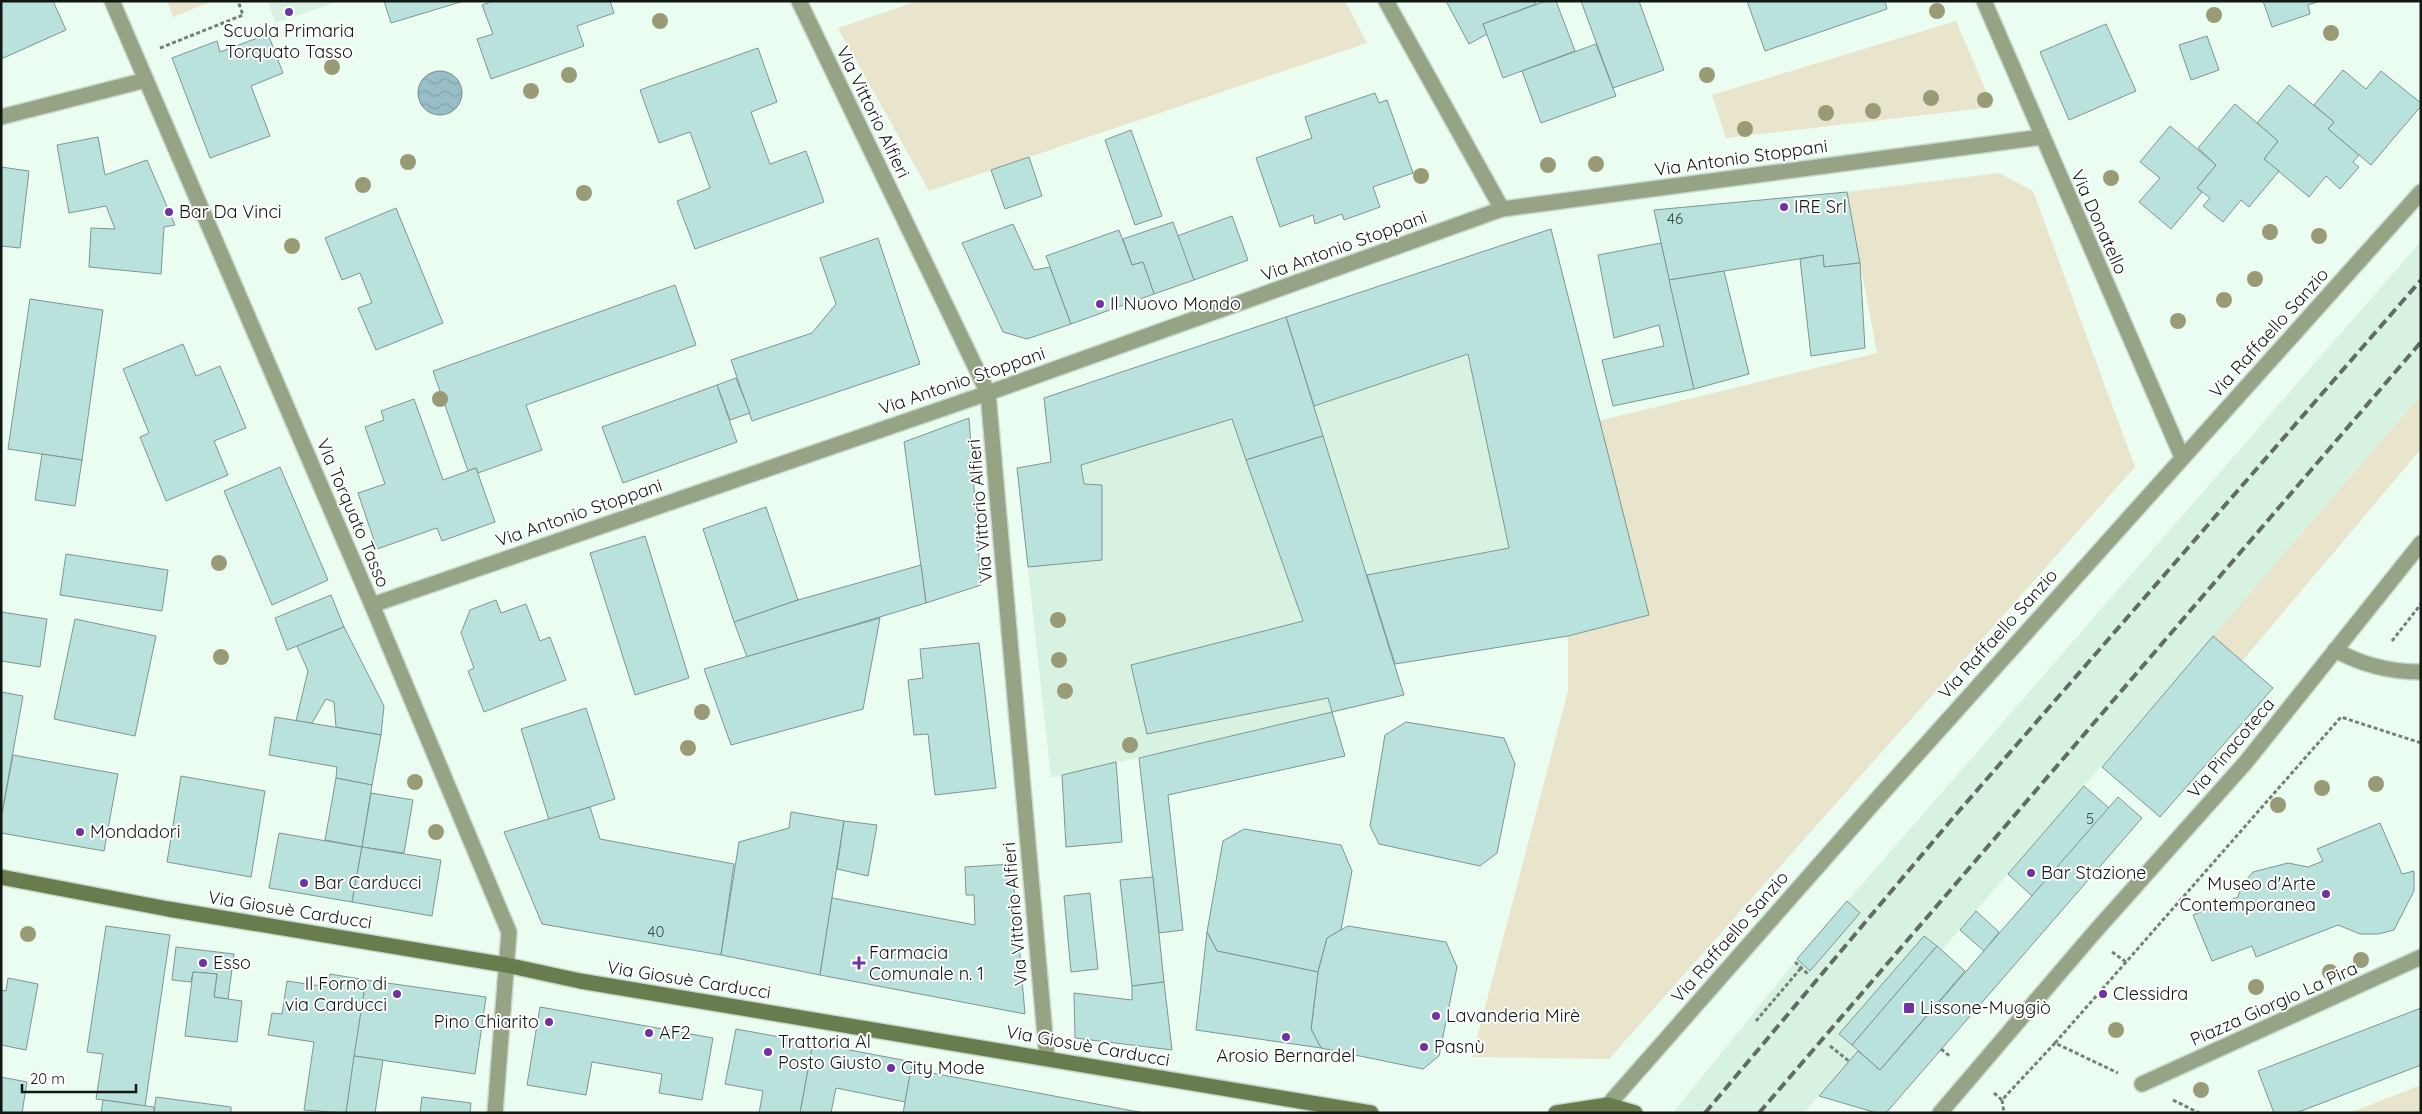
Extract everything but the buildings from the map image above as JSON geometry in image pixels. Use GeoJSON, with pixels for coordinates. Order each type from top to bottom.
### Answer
{"type":"FeatureCollection","features":[{"type":"Feature","properties":{"kind":"street","name":"Via Torquato Tasso"},"geometry":{"type":"LineString","coordinates":[[112,1],[372,605],[509,932],[495,1113]]}},
{"type":"Feature","properties":{"kind":"street","name":"Via Vittorio Alfieri"},"geometry":{"type":"LineString","coordinates":[[799,1],[988,393],[1047,1058]]}},
{"type":"Feature","properties":{"kind":"street"},"geometry":{"type":"LineString","coordinates":[[1386,1],[1502,209]]}},
{"type":"Feature","properties":{"kind":"street","name":"Via Donatello"},"geometry":{"type":"LineString","coordinates":[[1984,1],[2182,457]]}},
{"type":"Feature","properties":{"kind":"street"},"geometry":{"type":"LineString","coordinates":[[1,117],[146,80]]}},
{"type":"Feature","properties":{"kind":"street","name":"Via Antonio Stoppani"},"geometry":{"type":"LineString","coordinates":[[372,605],[988,393],[1502,209],[2042,137]]}},
{"type":"Feature","properties":{"kind":"street","name":"Via Raffaello Sanzio"},"geometry":{"type":"LineString","coordinates":[[1608,1105],[1884,790],[2421,192]]}},
{"type":"Feature","properties":{"kind":"street","name":"Via Pinacoteca"},"geometry":{"type":"LineString","coordinates":[[1940,1113],[2061,971],[2246,762],[2421,543]]}},
{"type":"Feature","properties":{"kind":"street"},"geometry":{"type":"LineString","coordinates":[[2335,650],[2352,660],[2373,666],[2397,672],[2421,672]]}},
{"type":"Feature","properties":{"kind":"street","name":"Via Giosuè Carducci"},"geometry":{"type":"LineString","coordinates":[[1,877],[168,909],[506,965],[580,981],[1371,1113]]}},
{"type":"Feature","properties":{"kind":"street","name":"Piazza Giorgio La Pira"},"geometry":{"type":"LineString","coordinates":[[2142,1084],[2421,957]]}},
{"type":"Feature","properties":{"kind":"street"},"geometry":{"type":"LineString","coordinates":[[1556,1113],[1608,1105],[1635,1113]]}},
{"type":"Feature","properties":{"kind":"path"},"geometry":{"type":"LineString","coordinates":[[137,58],[243,16],[238,1]]}},
{"type":"Feature","properties":{"kind":"path"},"geometry":{"type":"LineString","coordinates":[[2373,666],[2421,604]]}},
{"type":"Feature","properties":{"kind":"path"},"geometry":{"type":"LineString","coordinates":[[2002,1100],[2341,717],[2421,743]]}},
{"type":"Feature","properties":{"kind":"path"},"geometry":{"type":"LineString","coordinates":[[1795,962],[1808,974]]}},
{"type":"Feature","properties":{"kind":"path"},"geometry":{"type":"LineString","coordinates":[[1756,1021],[1800,968]]}},
{"type":"Feature","properties":{"kind":"path"},"geometry":{"type":"LineString","coordinates":[[2054,1043],[2199,1113]]}},
{"type":"Feature","properties":{"kind":"path"},"geometry":{"type":"LineString","coordinates":[[1830,1046],[1849,1061]]}},
{"type":"Feature","properties":{"kind":"path"},"geometry":{"type":"LineString","coordinates":[[1974,1073],[2002,1100],[2004,1113]]}},
{"type":"Feature","properties":{"kind":"shaded area"},"geometry":{"type":"Polygon","coordinates":[[[167,1],[213,1],[173,17],[167,1]]]}},
{"type":"Feature","properties":{"kind":"shaded area","name":"Scuola Primaria Torquato Tasso"},"geometry":{"type":"Polygon","coordinates":[[[268,1],[339,1],[275,23],[268,1]]]}},
{"type":"Feature","properties":{"kind":"shaded area"},"geometry":{"type":"Polygon","coordinates":[[[918,1],[1345,1],[1367,43],[929,191],[838,28],[918,1]]]}},
{"type":"Feature","properties":{"kind":"shaded area"},"geometry":{"type":"Polygon","coordinates":[[[1956,21],[1993,107],[1726,138],[1712,95],[1956,21]]]}},
{"type":"Feature","properties":{"kind":"shaded area"},"geometry":{"type":"Polygon","coordinates":[[[1999,173],[2033,191],[2135,467],[1609,1059],[1472,1057],[1568,691],[1568,636],[1649,615],[1598,421],[1877,353],[1847,192],[1999,173]]]}},
{"type":"Feature","properties":{"kind":"shaded area"},"geometry":{"type":"Polygon","coordinates":[[[1551,229],[1649,615],[1568,636],[1395,664],[1404,695],[1051,778],[1017,468],[1051,462],[1044,398],[1551,229]]]}},
{"type":"Feature","properties":{"kind":"shaded area"},"geometry":{"type":"Polygon","coordinates":[[[2421,241],[2421,395],[1942,950],[1937,947],[1852,1045],[1858,1051],[1804,1113],[1673,1113],[1797,959],[2421,241]]]}},
{"type":"Feature","properties":{"kind":"shaded area"},"geometry":{"type":"Polygon","coordinates":[[[2421,395],[2421,449],[2242,661],[2213,636],[2421,395]]]}},
{"type":"Feature","properties":{"kind":"shaded area"},"geometry":{"type":"Polygon","coordinates":[[[2421,1085],[2421,1113],[2349,1113],[2421,1085]]]}},
{"type":"Feature","properties":{"kind":"water"},"geometry":{"type":"Polygon","coordinates":[[[436,71],[444,71],[456,77],[462,93],[456,109],[444,115],[436,115],[424,109],[418,97],[418,89],[424,77],[436,71]]]}},
{"type":"Feature","properties":{"kind":"railway"},"geometry":{"type":"LineString","coordinates":[[1705,1113],[1952,819],[2421,280]]}},
{"type":"Feature","properties":{"kind":"railway"},"geometry":{"type":"LineString","coordinates":[[1759,1113],[2421,342]]}},
{"type":"Feature","properties":{"kind":"place","name":"Scuola Primaria Torquato Tasso"},"geometry":{"type":"Point","coordinates":[289,12]}},
{"type":"Feature","properties":{"kind":"place","name":"IRE Srl"},"geometry":{"type":"Point","coordinates":[1784,207]}},
{"type":"Feature","properties":{"kind":"place","name":"Bar Da Vinci"},"geometry":{"type":"Point","coordinates":[169,212]}},
{"type":"Feature","properties":{"kind":"place","name":"Il Nuovo Mondo"},"geometry":{"type":"Point","coordinates":[1100,304]}},
{"type":"Feature","properties":{"kind":"place","name":"Mondadori"},"geometry":{"type":"Point","coordinates":[80,832]}},
{"type":"Feature","properties":{"kind":"place","name":"Bar Stazione"},"geometry":{"type":"Point","coordinates":[2031,873]}},
{"type":"Feature","properties":{"kind":"place","name":"Bar Carducci"},"geometry":{"type":"Point","coordinates":[304,883]}},
{"type":"Feature","properties":{"kind":"place","name":"Museo d'Arte Contemporanea"},"geometry":{"type":"Point","coordinates":[2326,894]}},
{"type":"Feature","properties":{"kind":"place","name":"Esso"},"geometry":{"type":"Point","coordinates":[203,963]}},
{"type":"Feature","properties":{"kind":"place","name":"Farmacia Comunale n. 1"},"geometry":{"type":"Point","coordinates":[859,963]}},
{"type":"Feature","properties":{"kind":"place","name":"Il Forno di via Carducci"},"geometry":{"type":"Point","coordinates":[397,994]}},
{"type":"Feature","properties":{"kind":"place","name":"Clessidra"},"geometry":{"type":"Point","coordinates":[2103,994]}},
{"type":"Feature","properties":{"kind":"place","name":"Lissone-Muggiò"},"geometry":{"type":"Point","coordinates":[1909,1008]}},
{"type":"Feature","properties":{"kind":"place","name":"Lavanderia Mirè"},"geometry":{"type":"Point","coordinates":[1436,1016]}},
{"type":"Feature","properties":{"kind":"place","name":"Pino Chiarito"},"geometry":{"type":"Point","coordinates":[549,1022]}},
{"type":"Feature","properties":{"kind":"place","name":"AF2"},"geometry":{"type":"Point","coordinates":[649,1033]}},
{"type":"Feature","properties":{"kind":"place","name":"Arosio Bernardel"},"geometry":{"type":"Point","coordinates":[1286,1037]}},
{"type":"Feature","properties":{"kind":"place","name":"Pasnù"},"geometry":{"type":"Point","coordinates":[1424,1047]}},
{"type":"Feature","properties":{"kind":"place","name":"Trattoria Al Posto Giusto"},"geometry":{"type":"Point","coordinates":[768,1052]}},
{"type":"Feature","properties":{"kind":"place","name":"City Mode"},"geometry":{"type":"Point","coordinates":[891,1068]}}]}
